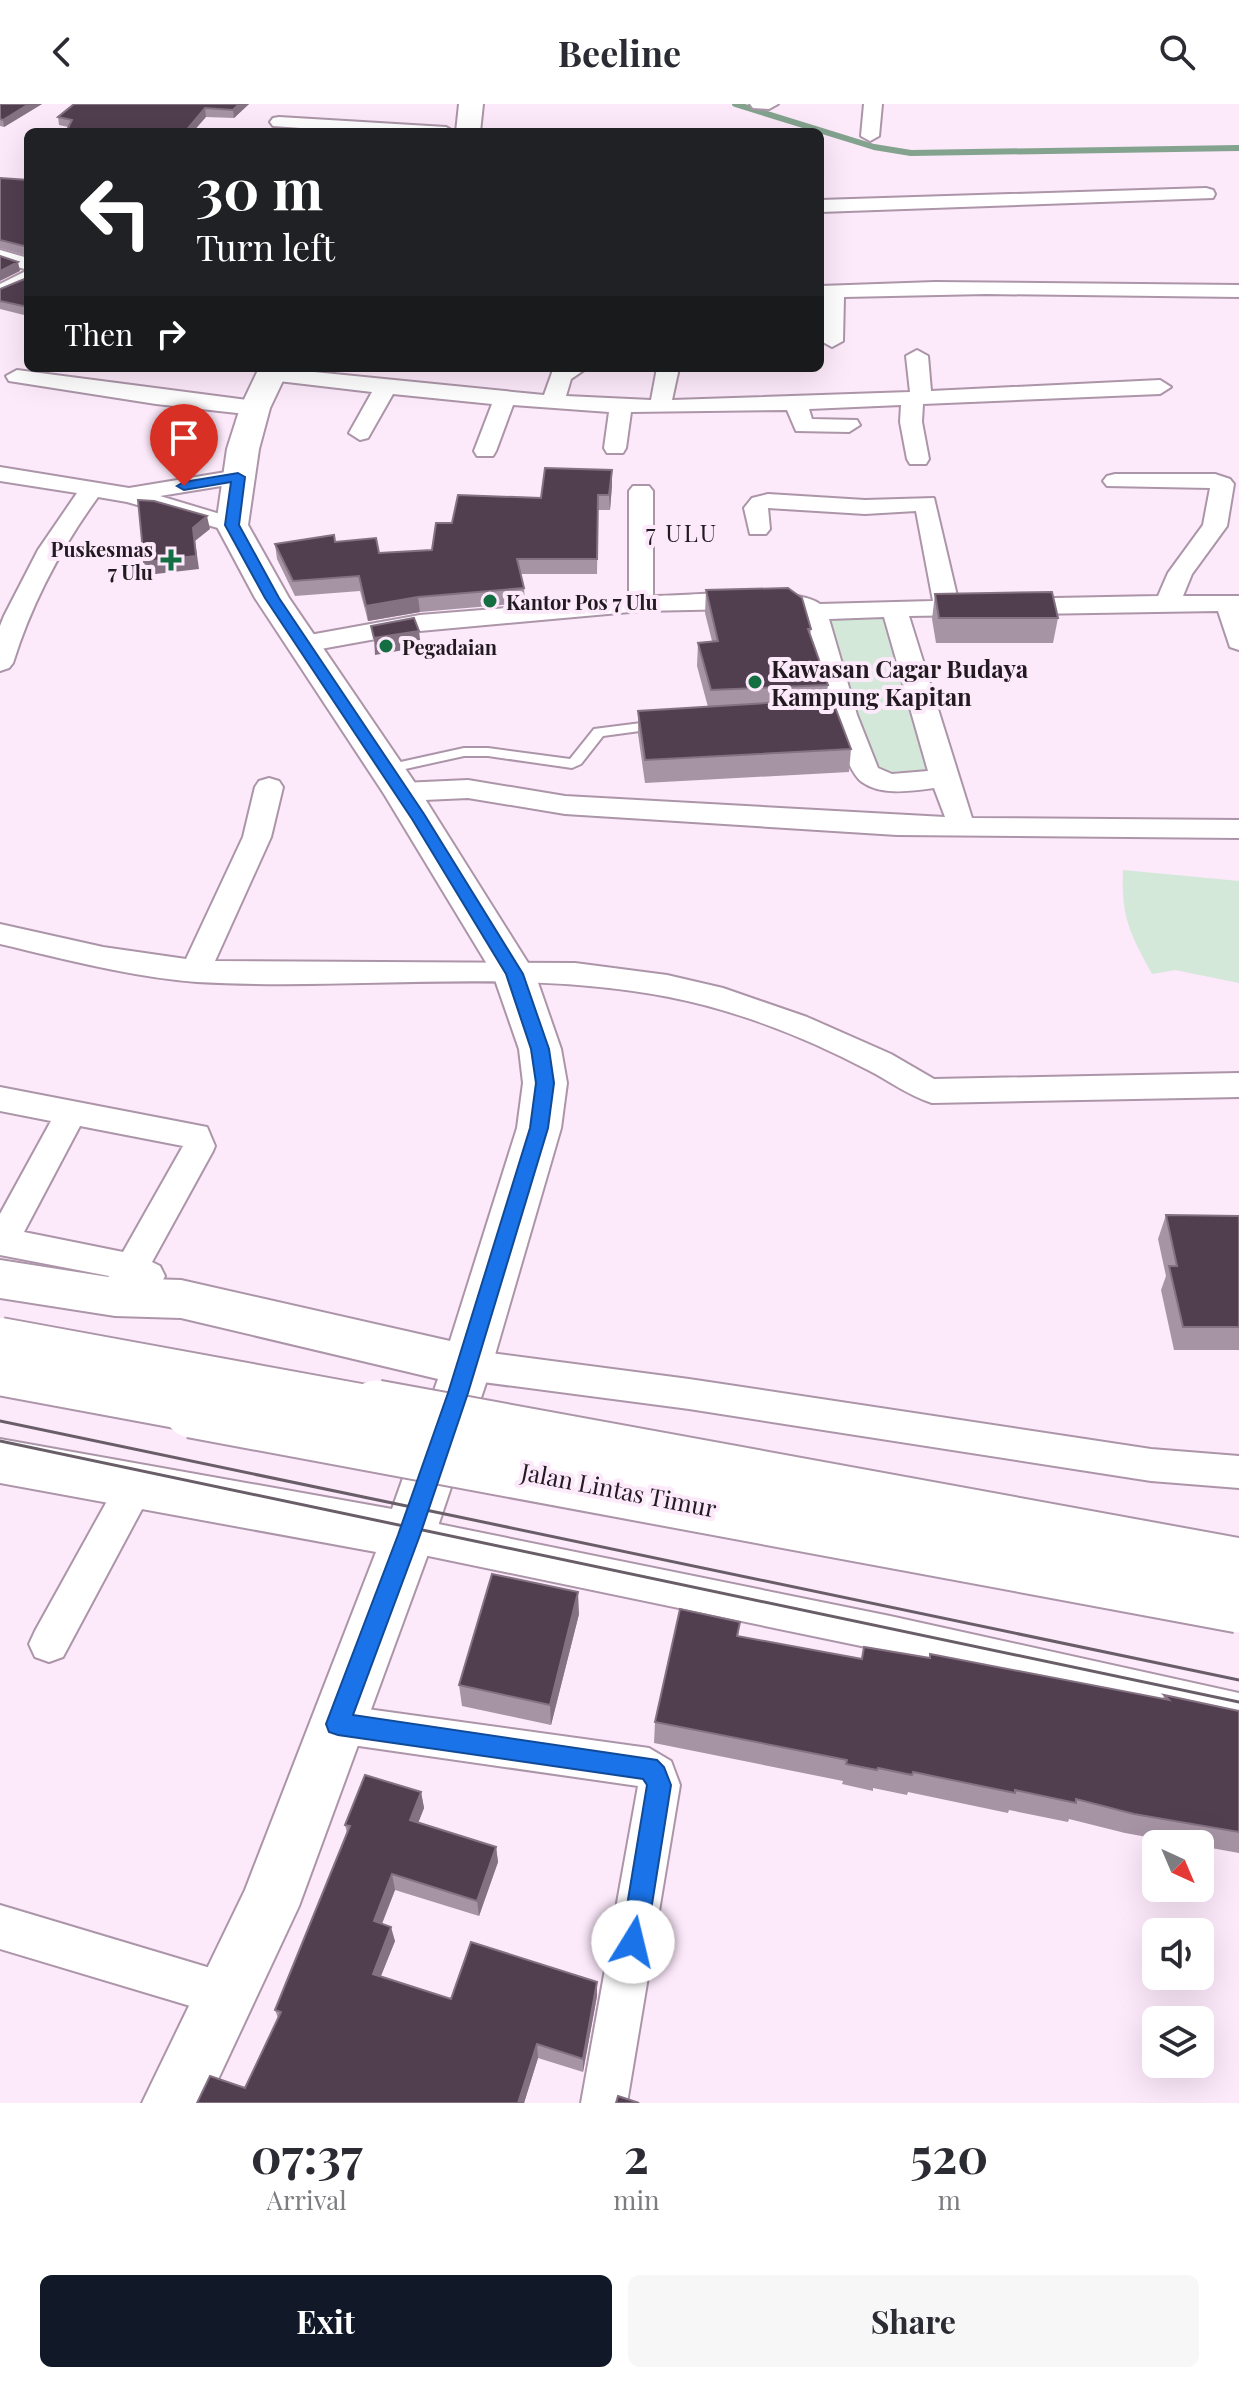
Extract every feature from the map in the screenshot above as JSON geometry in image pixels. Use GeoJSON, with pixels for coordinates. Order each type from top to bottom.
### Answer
{"type":"FeatureCollection","features":[{"type":"Feature","properties":{"kind":"main road"},"geometry":{"type":"LineString","coordinates":[[468,128],[471,104]]}},
{"type":"Feature","properties":{"kind":"main road"},"geometry":{"type":"LineString","coordinates":[[174,2103],[269,1906],[409,1535],[467,1365],[542,1105],[540,1049],[514,974],[394,780],[272,598],[232,525],[238,477],[255,408],[272,372]]}},
{"type":"Feature","properties":{"kind":"main road"},"geometry":{"type":"LineString","coordinates":[[1,1254],[467,1365]]}},
{"type":"Feature","properties":{"kind":"main road","name":"Jalan Lintas Timur"},"geometry":{"type":"LineString","coordinates":[[0,1340],[1239,1567]]}},
{"type":"Feature","properties":{"kind":"main road","name":"Jalan Lintas Timur"},"geometry":{"type":"LineString","coordinates":[[0,1373],[1239,1604]]}},
{"type":"Feature","properties":{"kind":"main road"},"geometry":{"type":"LineString","coordinates":[[0,1461],[409,1535]]}},
{"type":"Feature","properties":{"kind":"street"},"geometry":{"type":"LineString","coordinates":[[759,104],[769,104]]}},
{"type":"Feature","properties":{"kind":"street"},"geometry":{"type":"LineString","coordinates":[[870,136],[873,104]]}},
{"type":"Feature","properties":{"kind":"street"},"geometry":{"type":"LineString","coordinates":[[279,122],[379,128]]}},
{"type":"Feature","properties":{"kind":"street"},"geometry":{"type":"LineString","coordinates":[[824,206],[1206,194]]}},
{"type":"Feature","properties":{"kind":"street"},"geometry":{"type":"LineString","coordinates":[[0,256],[24,263]]}},
{"type":"Feature","properties":{"kind":"street"},"geometry":{"type":"LineString","coordinates":[[0,292],[24,278]]}},
{"type":"Feature","properties":{"kind":"street"},"geometry":{"type":"LineString","coordinates":[[832,341],[827,292],[914,287],[1099,292],[1239,291]]}},
{"type":"Feature","properties":{"kind":"street"},"geometry":{"type":"LineString","coordinates":[[917,356],[916,398],[911,422],[918,459]]}},
{"type":"Feature","properties":{"kind":"street"},"geometry":{"type":"LineString","coordinates":[[279,372],[386,387],[553,402],[660,407],[1160,387]]}},
{"type":"Feature","properties":{"kind":"street"},"geometry":{"type":"LineString","coordinates":[[553,402],[561,375],[567,372]]}},
{"type":"Feature","properties":{"kind":"street"},"geometry":{"type":"LineString","coordinates":[[660,407],[667,372]]}},
{"type":"Feature","properties":{"kind":"street"},"geometry":{"type":"LineString","coordinates":[[17,376],[255,408]]}},
{"type":"Feature","properties":{"kind":"street"},"geometry":{"type":"LineString","coordinates":[[360,433],[386,387]]}},
{"type":"Feature","properties":{"kind":"street"},"geometry":{"type":"LineString","coordinates":[[485,451],[505,397]]}},
{"type":"Feature","properties":{"kind":"street"},"geometry":{"type":"LineString","coordinates":[[795,402],[804,426],[849,425]]}},
{"type":"Feature","properties":{"kind":"street"},"geometry":{"type":"LineString","coordinates":[[615,448],[621,406]]}},
{"type":"Feature","properties":{"kind":"street"},"geometry":{"type":"LineString","coordinates":[[0,474],[130,495],[232,525]]}},
{"type":"Feature","properties":{"kind":"street"},"geometry":{"type":"LineString","coordinates":[[130,495],[238,477]]}},
{"type":"Feature","properties":{"kind":"street"},"geometry":{"type":"LineString","coordinates":[[1115,481],[1215,481],[1222,484],[1215,526],[1180,573],[1168,602]]}},
{"type":"Feature","properties":{"kind":"street"},"geometry":{"type":"LineString","coordinates":[[0,663],[28,591],[53,544],[92,489]]}},
{"type":"Feature","properties":{"kind":"street"},"geometry":{"type":"LineString","coordinates":[[641,491],[641,604]]}},
{"type":"Feature","properties":{"kind":"street"},"geometry":{"type":"LineString","coordinates":[[758,529],[756,508],[766,501],[814,501],[865,507],[924,502],[929,505],[943,607]]}},
{"type":"Feature","properties":{"kind":"street"},"geometry":{"type":"LineString","coordinates":[[304,644],[420,623],[641,604],[787,601],[805,605],[814,612],[1168,602],[1234,604],[1239,642]]}},
{"type":"Feature","properties":{"kind":"street"},"geometry":{"type":"LineString","coordinates":[[894,609],[944,778],[962,827]]}},
{"type":"Feature","properties":{"kind":"street"},"geometry":{"type":"LineString","coordinates":[[814,612],[836,715],[866,772],[872,779],[884,783],[944,778]]}},
{"type":"Feature","properties":{"kind":"street"},"geometry":{"type":"LineString","coordinates":[[394,780],[565,805],[867,824],[1239,829]]}},
{"type":"Feature","properties":{"kind":"street"},"geometry":{"type":"LineString","coordinates":[[195,971],[257,837],[269,787]]}},
{"type":"Feature","properties":{"kind":"street"},"geometry":{"type":"LineString","coordinates":[[0,934],[103,957],[195,971],[581,974],[667,986],[712,996],[796,1025],[880,1062],[914,1084],[932,1091],[1239,1085]]}},
{"type":"Feature","properties":{"kind":"street"},"geometry":{"type":"LineString","coordinates":[[0,1099],[191,1134],[198,1142],[197,1151],[123,1282]]}},
{"type":"Feature","properties":{"kind":"street"},"geometry":{"type":"LineString","coordinates":[[1,1254],[71,1113]]}},
{"type":"Feature","properties":{"kind":"street"},"geometry":{"type":"LineString","coordinates":[[467,1365],[689,1394],[1151,1465],[1239,1472]]}},
{"type":"Feature","properties":{"kind":"street"},"geometry":{"type":"LineString","coordinates":[[49,1644],[135,1486]]}},
{"type":"Feature","properties":{"kind":"street"},"geometry":{"type":"LineString","coordinates":[[409,1535],[890,1634],[1239,1712]]}},
{"type":"Feature","properties":{"kind":"street"},"geometry":{"type":"LineString","coordinates":[[338,1724],[649,1768],[656,1775],[659,1785],[604,2103]]}},
{"type":"Feature","properties":{"kind":"street"},"geometry":{"type":"LineString","coordinates":[[0,1927],[227,1995]]}},
{"type":"Feature","properties":{"kind":"lane"},"geometry":{"type":"LineString","coordinates":[[394,780],[464,752],[488,752],[572,764],[580,758],[591,737],[599,732],[672,724]]}},
{"type":"Feature","properties":{"kind":"green space"},"geometry":{"type":"Polygon","coordinates":[[[882,616],[931,770],[877,773],[825,621],[882,616]]]}},
{"type":"Feature","properties":{"kind":"green space"},"geometry":{"type":"Polygon","coordinates":[[[1123,870],[1239,881],[1239,983],[1175,970],[1152,974],[1128,925],[1123,870]]]}},
{"type":"Feature","properties":{"kind":"building"},"geometry":{"type":"Polygon","coordinates":[[[0,104],[29,104],[3,120],[0,119],[0,104]]]}},
{"type":"Feature","properties":{"kind":"building"},"geometry":{"type":"Polygon","coordinates":[[[74,104],[239,104],[233,110],[205,108],[188,128],[68,128],[72,120],[58,117],[74,104]]]}},
{"type":"Feature","properties":{"kind":"building"},"geometry":{"type":"Polygon","coordinates":[[[0,178],[24,180],[24,246],[0,240],[0,178]]]}},
{"type":"Feature","properties":{"kind":"building"},"geometry":{"type":"Polygon","coordinates":[[[0,256],[18,262],[0,271],[0,256]]]}},
{"type":"Feature","properties":{"kind":"building"},"geometry":{"type":"Polygon","coordinates":[[[24,279],[24,306],[0,301],[0,289],[24,279]]]}},
{"type":"Feature","properties":{"kind":"building"},"geometry":{"type":"Polygon","coordinates":[[[545,468],[612,470],[609,495],[598,495],[597,559],[517,559],[524,588],[418,597],[366,606],[359,576],[293,581],[275,544],[334,535],[335,542],[376,538],[379,553],[432,550],[436,523],[452,523],[458,495],[541,498],[545,468]]]}},
{"type":"Feature","properties":{"kind":"building"},"geometry":{"type":"Polygon","coordinates":[[[138,500],[154,501],[207,516],[193,528],[196,556],[144,562],[138,500]]]}},
{"type":"Feature","properties":{"kind":"building"},"geometry":{"type":"Polygon","coordinates":[[[788,588],[802,598],[811,629],[808,629],[828,685],[711,690],[698,643],[718,641],[706,590],[788,588]]]}},
{"type":"Feature","properties":{"kind":"building"},"geometry":{"type":"Polygon","coordinates":[[[1052,592],[1058,618],[939,618],[935,594],[1052,592]]]}},
{"type":"Feature","properties":{"kind":"building"},"geometry":{"type":"Polygon","coordinates":[[[414,618],[419,631],[374,638],[371,626],[414,618]]]}},
{"type":"Feature","properties":{"kind":"building"},"geometry":{"type":"Polygon","coordinates":[[[832,699],[851,749],[645,760],[638,711],[832,699]]]}},
{"type":"Feature","properties":{"kind":"building"},"geometry":{"type":"Polygon","coordinates":[[[1166,1215],[1239,1216],[1239,1327],[1183,1327],[1169,1266],[1177,1266],[1166,1215]]]}},
{"type":"Feature","properties":{"kind":"building"},"geometry":{"type":"Polygon","coordinates":[[[492,1574],[578,1592],[550,1705],[459,1685],[492,1574]]]}},
{"type":"Feature","properties":{"kind":"building"},"geometry":{"type":"Polygon","coordinates":[[[680,1609],[740,1622],[737,1636],[862,1659],[864,1647],[930,1658],[930,1654],[1239,1711],[1239,1832],[1134,1814],[1076,1799],[1076,1803],[913,1772],[912,1775],[877,1770],[846,1764],[847,1760],[655,1722],[680,1609]]]}},
{"type":"Feature","properties":{"kind":"building"},"geometry":{"type":"Polygon","coordinates":[[[365,1775],[421,1792],[410,1820],[496,1847],[477,1901],[392,1874],[374,1921],[391,1927],[373,1974],[451,1999],[471,1942],[597,1982],[583,2059],[537,2044],[518,2103],[197,2103],[210,2076],[245,2088],[281,2012],[275,2010],[350,1826],[345,1825],[365,1775]]]}},
{"type":"Feature","properties":{"kind":"building"},"geometry":{"type":"Polygon","coordinates":[[[618,2096],[639,2103],[616,2103],[618,2096]]]}},
{"type":"Feature","properties":{"kind":"waterway"},"geometry":{"type":"LineString","coordinates":[[735,104],[813,128]]}},
{"type":"Feature","properties":{"kind":"waterway"},"geometry":{"type":"LineString","coordinates":[[824,132],[874,147],[911,153],[1239,148]]}},
{"type":"Feature","properties":{"kind":"tram line"},"geometry":{"type":"LineString","coordinates":[[0,1421],[1239,1680]]}},
{"type":"Feature","properties":{"kind":"tram line"},"geometry":{"type":"LineString","coordinates":[[0,1441],[1239,1702]]}},
{"type":"Feature","properties":{"kind":"place","name":"Puskesmas 7 Ulu"},"geometry":{"type":"Point","coordinates":[171,560]}},
{"type":"Feature","properties":{"kind":"place","name":"Kantor Pos 7 Ulu"},"geometry":{"type":"Point","coordinates":[490,601]}},
{"type":"Feature","properties":{"kind":"place","name":"Pegadaian"},"geometry":{"type":"Point","coordinates":[386,646]}},
{"type":"Feature","properties":{"kind":"place","name":"Kawasan Cagar Budaya Kampung Kapitan"},"geometry":{"type":"Point","coordinates":[755,682]}},
{"type":"Feature","properties":{"kind":"district","name":"7 ULU"},"geometry":{"type":"Point","coordinates":[682,532]}},
{"type":"Feature","properties":{"kind":"route"},"geometry":{"type":"LineString","coordinates":[[184,486],[238,477],[232,525],[272,598],[419,817],[514,974],[540,1049],[545,1083],[539,1128],[458,1393],[338,1724],[649,1768],[656,1775],[659,1785],[633,1942]]}}]}
